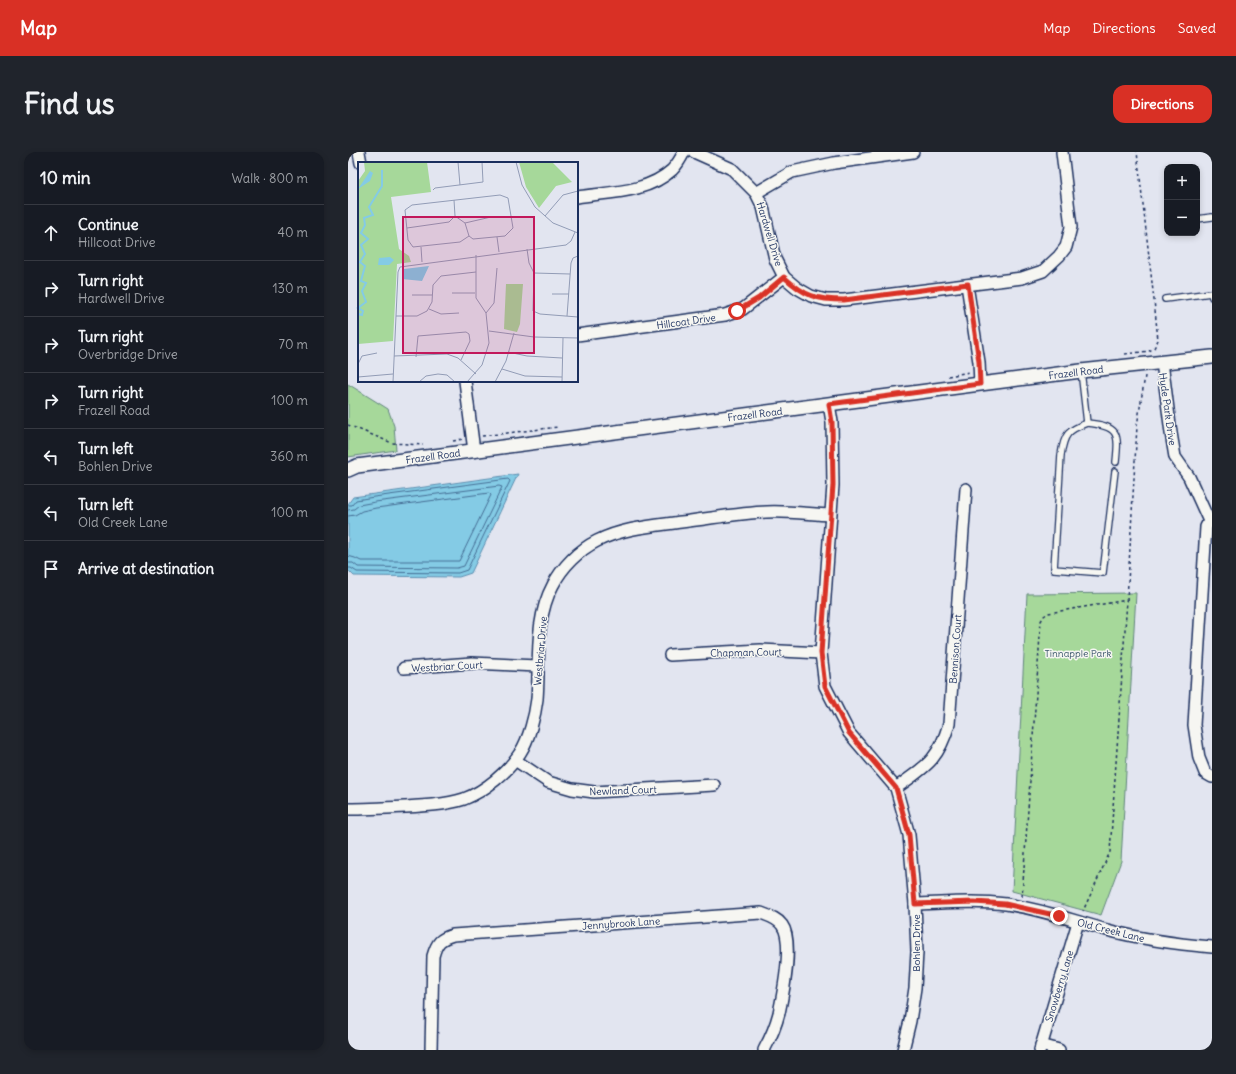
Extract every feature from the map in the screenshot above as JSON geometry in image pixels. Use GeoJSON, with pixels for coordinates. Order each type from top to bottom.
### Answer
{"type":"FeatureCollection","features":[{"type":"Feature","properties":{"kind":"street"},"geometry":{"type":"LineString","coordinates":[[360,152],[361,162]]}},
{"type":"Feature","properties":{"kind":"street"},"geometry":{"type":"LineString","coordinates":[[578,197],[634,189],[652,184],[672,170],[684,152]]}},
{"type":"Feature","properties":{"kind":"street","name":"Hardwell Drive"},"geometry":{"type":"LineString","coordinates":[[694,152],[732,169],[756,193],[763,207],[775,259],[784,277],[797,288],[811,296],[826,300],[844,300],[1022,278],[1043,271],[1066,247],[1071,227],[1062,152]]}},
{"type":"Feature","properties":{"kind":"street"},"geometry":{"type":"LineString","coordinates":[[756,193],[792,172],[834,163],[913,152]]}},
{"type":"Feature","properties":{"kind":"street","name":"Hillcoat Drive"},"geometry":{"type":"LineString","coordinates":[[578,335],[725,315],[742,309],[784,277]]}},
{"type":"Feature","properties":{"kind":"street"},"geometry":{"type":"LineString","coordinates":[[968,284],[979,362],[980,384]]}},
{"type":"Feature","properties":{"kind":"street","name":"Frazell Road"},"geometry":{"type":"LineString","coordinates":[[348,470],[357,466],[980,384],[1081,371],[1212,357]]}},
{"type":"Feature","properties":{"kind":"street","name":"Hyde Park Drive"},"geometry":{"type":"LineString","coordinates":[[1162,362],[1175,456],[1189,477],[1211,520],[1206,527],[1194,725],[1200,758],[1205,773],[1212,777]]}},
{"type":"Feature","properties":{"kind":"street"},"geometry":{"type":"LineString","coordinates":[[465,382],[474,451]]}},
{"type":"Feature","properties":{"kind":"street","name":"Bohlen Drive"},"geometry":{"type":"LineString","coordinates":[[829,404],[832,422],[833,485],[821,653],[825,686],[849,733],[896,788],[909,835],[915,904],[917,952],[915,988],[910,1021],[903,1050]]}},
{"type":"Feature","properties":{"kind":"street","name":"Bennison Court"},"geometry":{"type":"LineString","coordinates":[[896,788],[928,765],[940,749],[945,739],[949,724],[966,489]]}},
{"type":"Feature","properties":{"kind":"street","name":"Westbriar Drive"},"geometry":{"type":"LineString","coordinates":[[348,809],[439,804],[464,799],[488,786],[506,770],[521,753],[530,731],[534,715],[537,700],[542,618],[546,600],[564,568],[579,552],[596,541],[615,533],[636,528],[748,514],[786,512],[830,515]]}},
{"type":"Feature","properties":{"kind":"street","name":"Chapman Court"},"geometry":{"type":"LineString","coordinates":[[670,654],[761,650],[821,653]]}},
{"type":"Feature","properties":{"kind":"street","name":"Westbriar Court"},"geometry":{"type":"LineString","coordinates":[[404,668],[472,663],[538,666]]}},
{"type":"Feature","properties":{"kind":"street","name":"Newland Court"},"geometry":{"type":"LineString","coordinates":[[515,760],[548,782],[572,789],[594,792],[714,785]]}},
{"type":"Feature","properties":{"kind":"street","name":"Old Creek Lane"},"geometry":{"type":"LineString","coordinates":[[915,904],[974,902],[1005,904],[1143,938],[1177,944],[1212,947]]}},
{"type":"Feature","properties":{"kind":"street","name":"Jennybrook Lane"},"geometry":{"type":"LineString","coordinates":[[431,1050],[433,956],[436,946],[443,938],[453,935],[761,913],[773,917],[782,925],[787,937],[786,972],[778,1014],[764,1050]]}},
{"type":"Feature","properties":{"kind":"street","name":"Snowberry Lane"},"geometry":{"type":"LineString","coordinates":[[1040,1048],[1078,922]]}},
{"type":"Feature","properties":{"kind":"street"},"geometry":{"type":"LineString","coordinates":[[1040,1048],[1059,1050]]}},
{"type":"Feature","properties":{"kind":"lane"},"geometry":{"type":"LineString","coordinates":[[1200,219],[1212,218]]}},
{"type":"Feature","properties":{"kind":"lane"},"geometry":{"type":"LineString","coordinates":[[1165,299],[1212,293],[1212,297]]}},
{"type":"Feature","properties":{"kind":"lane"},"geometry":{"type":"LineString","coordinates":[[1081,371],[1087,423]]}},
{"type":"Feature","properties":{"kind":"lane"},"geometry":{"type":"LineString","coordinates":[[1115,471],[1103,573],[1054,569],[1063,441],[1068,433],[1079,426],[1087,423],[1101,424],[1111,428],[1116,434],[1118,443],[1116,462]]}},
{"type":"Feature","properties":{"kind":"path"},"geometry":{"type":"LineString","coordinates":[[1137,152],[1158,340]]}},
{"type":"Feature","properties":{"kind":"path"},"geometry":{"type":"LineString","coordinates":[[1078,922],[1110,852],[1128,600],[1137,426],[1145,376]]}},
{"type":"Feature","properties":{"kind":"path"},"geometry":{"type":"LineString","coordinates":[[348,425],[392,443],[427,445]]}},
{"type":"Feature","properties":{"kind":"path"},"geometry":{"type":"LineString","coordinates":[[447,442],[461,439]]}},
{"type":"Feature","properties":{"kind":"path"},"geometry":{"type":"LineString","coordinates":[[1021,907],[1041,621],[1048,613],[1128,600]]}},
{"type":"Feature","properties":{"kind":"green space"},"geometry":{"type":"Polygon","coordinates":[[[348,384],[388,409],[394,426],[396,450],[348,457],[348,384]]]}},
{"type":"Feature","properties":{"kind":"green space","name":"Tinnapple Park"},"geometry":{"type":"Polygon","coordinates":[[[1136,593],[1121,861],[1101,915],[1012,891],[1027,594],[1136,593]]]}},
{"type":"Feature","properties":{"kind":"water"},"geometry":{"type":"Polygon","coordinates":[[[518,474],[471,573],[459,577],[354,576],[348,570],[348,504],[353,497],[518,474]]]}},
{"type":"Feature","properties":{"kind":"route"},"geometry":{"type":"LineString","coordinates":[[737,311],[759,298],[784,277],[797,288],[811,296],[826,300],[844,300],[968,284],[979,362],[980,384],[829,404],[832,422],[833,485],[821,653],[825,686],[849,733],[896,788],[909,835],[915,904],[974,902],[1005,904],[1059,916]]}}]}
